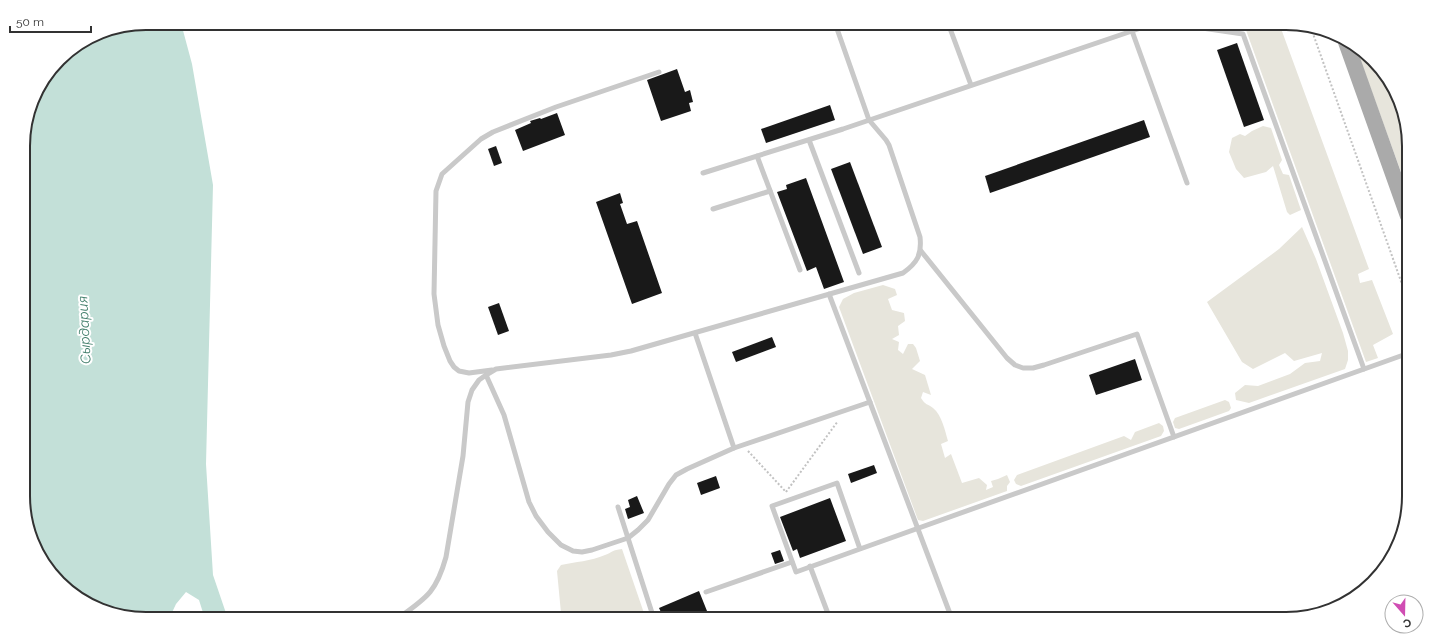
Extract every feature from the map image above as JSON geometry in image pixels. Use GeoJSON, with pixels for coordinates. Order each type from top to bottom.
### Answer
{"type":"FeatureCollection","features":[{"type":"Feature","properties":{"kind":"main road"},"geometry":{"type":"LineString","coordinates":[[1349,49],[1402,198]]}},
{"type":"Feature","properties":{"kind":"main road"},"geometry":{"type":"LineString","coordinates":[[1400,192],[1402,182]]}},
{"type":"Feature","properties":{"kind":"lane"},"geometry":{"type":"LineString","coordinates":[[660,72],[556,107],[493,132],[482,139],[442,174],[436,191],[434,294],[438,325],[444,346],[450,361],[459,371],[469,373],[611,355],[631,351],[903,273],[915,263],[921,251],[920,237],[889,145],[869,120],[837,30]]}},
{"type":"Feature","properties":{"kind":"lane"},"geometry":{"type":"LineString","coordinates":[[951,30],[971,86]]}},
{"type":"Feature","properties":{"kind":"lane"},"geometry":{"type":"LineString","coordinates":[[702,173],[809,140],[1135,30]]}},
{"type":"Feature","properties":{"kind":"lane"},"geometry":{"type":"LineString","coordinates":[[1216,30],[1243,34],[1364,369]]}},
{"type":"Feature","properties":{"kind":"lane"},"geometry":{"type":"LineString","coordinates":[[1132,31],[1187,183]]}},
{"type":"Feature","properties":{"kind":"lane"},"geometry":{"type":"LineString","coordinates":[[809,140],[858,273]]}},
{"type":"Feature","properties":{"kind":"lane"},"geometry":{"type":"LineString","coordinates":[[757,156],[800,270]]}},
{"type":"Feature","properties":{"kind":"lane"},"geometry":{"type":"LineString","coordinates":[[713,209],[770,191]]}},
{"type":"Feature","properties":{"kind":"lane"},"geometry":{"type":"LineString","coordinates":[[921,251],[1007,358],[1015,365],[1023,368],[1044,365],[1137,334],[1174,437]]}},
{"type":"Feature","properties":{"kind":"lane"},"geometry":{"type":"LineString","coordinates":[[829,294],[949,612]]}},
{"type":"Feature","properties":{"kind":"lane"},"geometry":{"type":"LineString","coordinates":[[695,333],[734,448]]}},
{"type":"Feature","properties":{"kind":"lane"},"geometry":{"type":"LineString","coordinates":[[860,548],[837,483],[772,506],[796,572],[1402,355]]}},
{"type":"Feature","properties":{"kind":"lane"},"geometry":{"type":"LineString","coordinates":[[406,612],[428,596],[441,573],[446,557],[463,456],[468,402],[472,390],[479,380],[496,369]]}},
{"type":"Feature","properties":{"kind":"lane"},"geometry":{"type":"LineString","coordinates":[[486,375],[504,415],[529,502],[536,516],[548,532],[561,545],[573,551],[582,552],[628,538],[638,530],[648,520],[676,475],[734,448],[870,402]]}},
{"type":"Feature","properties":{"kind":"lane"},"geometry":{"type":"LineString","coordinates":[[618,507],[652,612]]}},
{"type":"Feature","properties":{"kind":"lane"},"geometry":{"type":"LineString","coordinates":[[706,592],[792,562]]}},
{"type":"Feature","properties":{"kind":"lane"},"geometry":{"type":"LineString","coordinates":[[810,566],[827,612]]}},
{"type":"Feature","properties":{"kind":"path"},"geometry":{"type":"LineString","coordinates":[[1313,33],[1402,284]]}},
{"type":"Feature","properties":{"kind":"path"},"geometry":{"type":"LineString","coordinates":[[786,492],[846,411]]}},
{"type":"Feature","properties":{"kind":"path"},"geometry":{"type":"LineString","coordinates":[[743,445],[792,499]]}},
{"type":"Feature","properties":{"kind":"shaded area"},"geometry":{"type":"Polygon","coordinates":[[[1246,30],[1282,30],[1369,269],[1358,274],[1360,283],[1372,280],[1393,334],[1373,345],[1378,358],[1366,362],[1246,30]]]}},
{"type":"Feature","properties":{"kind":"shaded area"},"geometry":{"type":"Polygon","coordinates":[[[1359,56],[1368,64],[1378,76],[1393,102],[1401,131],[1401,172],[1359,56]]]}},
{"type":"Feature","properties":{"kind":"shaded area"},"geometry":{"type":"Polygon","coordinates":[[[1263,126],[1271,128],[1282,160],[1279,165],[1283,174],[1289,175],[1301,210],[1290,215],[1287,212],[1273,166],[1266,172],[1244,178],[1236,169],[1229,152],[1232,138],[1240,134],[1245,136],[1263,126]]]}},
{"type":"Feature","properties":{"kind":"shaded area"},"geometry":{"type":"Polygon","coordinates":[[[1302,227],[1316,259],[1343,333],[1348,351],[1348,360],[1345,369],[1249,403],[1236,400],[1235,393],[1245,385],[1258,386],[1290,374],[1305,363],[1320,361],[1322,353],[1294,361],[1285,353],[1253,369],[1242,362],[1207,302],[1279,249],[1302,227]]]}},
{"type":"Feature","properties":{"kind":"shaded area"},"geometry":{"type":"Polygon","coordinates":[[[883,285],[895,289],[897,295],[888,299],[892,310],[904,313],[905,321],[898,326],[899,335],[892,339],[899,342],[898,350],[903,354],[908,344],[913,344],[916,348],[920,361],[912,369],[925,375],[931,395],[923,392],[921,398],[936,411],[943,423],[948,441],[941,444],[945,458],[951,454],[962,483],[979,478],[987,485],[986,490],[993,487],[991,481],[1007,475],[1010,482],[1007,486],[1007,491],[923,521],[918,520],[839,307],[843,299],[854,293],[883,285]]]}},
{"type":"Feature","properties":{"kind":"shaded area"},"geometry":{"type":"Polygon","coordinates":[[[1225,400],[1229,402],[1231,408],[1229,411],[1179,429],[1175,428],[1173,422],[1175,418],[1225,400]]]}},
{"type":"Feature","properties":{"kind":"shaded area"},"geometry":{"type":"Polygon","coordinates":[[[1159,423],[1163,426],[1164,431],[1161,436],[1021,486],[1016,484],[1014,480],[1017,475],[1124,436],[1131,440],[1135,432],[1159,423]]]}},
{"type":"Feature","properties":{"kind":"shaded area"},"geometry":{"type":"Polygon","coordinates":[[[622,549],[644,612],[561,612],[557,571],[561,565],[594,559],[622,549]]]}},
{"type":"Feature","properties":{"kind":"water","name":"Сырдария"},"geometry":{"type":"Polygon","coordinates":[[[139,30],[183,30],[192,64],[213,185],[206,464],[213,575],[226,612],[203,612],[199,600],[186,592],[176,604],[172,612],[139,612],[124,610],[102,603],[76,588],[64,578],[54,566],[39,540],[34,526],[30,496],[30,139],[34,116],[46,88],[54,76],[70,59],[88,46],[109,36],[139,30]]]}},
{"type":"Feature","properties":{"kind":"building"},"geometry":{"type":"Polygon","coordinates":[[[1237,43],[1264,120],[1244,127],[1217,50],[1237,43]]]}},
{"type":"Feature","properties":{"kind":"building"},"geometry":{"type":"Polygon","coordinates":[[[677,69],[685,92],[690,90],[693,102],[689,103],[691,111],[661,121],[647,80],[677,69]]]}},
{"type":"Feature","properties":{"kind":"building"},"geometry":{"type":"Polygon","coordinates":[[[830,105],[835,120],[766,143],[761,129],[830,105]]]}},
{"type":"Feature","properties":{"kind":"building"},"geometry":{"type":"Polygon","coordinates":[[[557,113],[565,135],[523,151],[515,130],[531,123],[530,121],[541,119],[557,113]]]}},
{"type":"Feature","properties":{"kind":"building"},"geometry":{"type":"Polygon","coordinates":[[[1144,120],[1150,137],[990,193],[985,176],[1144,120]]]}},
{"type":"Feature","properties":{"kind":"building"},"geometry":{"type":"Polygon","coordinates":[[[496,146],[502,163],[494,166],[488,149],[496,146]]]}},
{"type":"Feature","properties":{"kind":"building"},"geometry":{"type":"Polygon","coordinates":[[[850,162],[882,247],[863,254],[831,169],[850,162]]]}},
{"type":"Feature","properties":{"kind":"building"},"geometry":{"type":"Polygon","coordinates":[[[806,178],[844,282],[824,289],[816,267],[807,271],[777,192],[787,189],[786,185],[806,178]]]}},
{"type":"Feature","properties":{"kind":"building"},"geometry":{"type":"Polygon","coordinates":[[[620,193],[623,203],[620,204],[627,224],[637,221],[662,293],[632,304],[596,202],[620,193]]]}},
{"type":"Feature","properties":{"kind":"building"},"geometry":{"type":"Polygon","coordinates":[[[499,303],[509,331],[498,335],[488,307],[499,303]]]}},
{"type":"Feature","properties":{"kind":"building"},"geometry":{"type":"Polygon","coordinates":[[[772,337],[776,347],[736,362],[732,352],[772,337]]]}},
{"type":"Feature","properties":{"kind":"building"},"geometry":{"type":"Polygon","coordinates":[[[1135,359],[1142,380],[1096,395],[1089,375],[1135,359]]]}},
{"type":"Feature","properties":{"kind":"building"},"geometry":{"type":"Polygon","coordinates":[[[874,465],[877,473],[851,483],[848,474],[874,465]]]}},
{"type":"Feature","properties":{"kind":"building"},"geometry":{"type":"Polygon","coordinates":[[[716,476],[720,488],[701,495],[697,483],[716,476]]]}},
{"type":"Feature","properties":{"kind":"building"},"geometry":{"type":"Polygon","coordinates":[[[637,496],[644,513],[628,519],[625,509],[630,507],[628,500],[637,496]]]}},
{"type":"Feature","properties":{"kind":"building"},"geometry":{"type":"Polygon","coordinates":[[[830,498],[846,541],[800,558],[797,549],[793,551],[780,517],[830,498]]]}},
{"type":"Feature","properties":{"kind":"building"},"geometry":{"type":"Polygon","coordinates":[[[780,550],[784,561],[775,564],[771,553],[780,550]]]}},
{"type":"Feature","properties":{"kind":"building"},"geometry":{"type":"Polygon","coordinates":[[[699,591],[707,611],[661,612],[659,608],[699,591]]]}}]}
